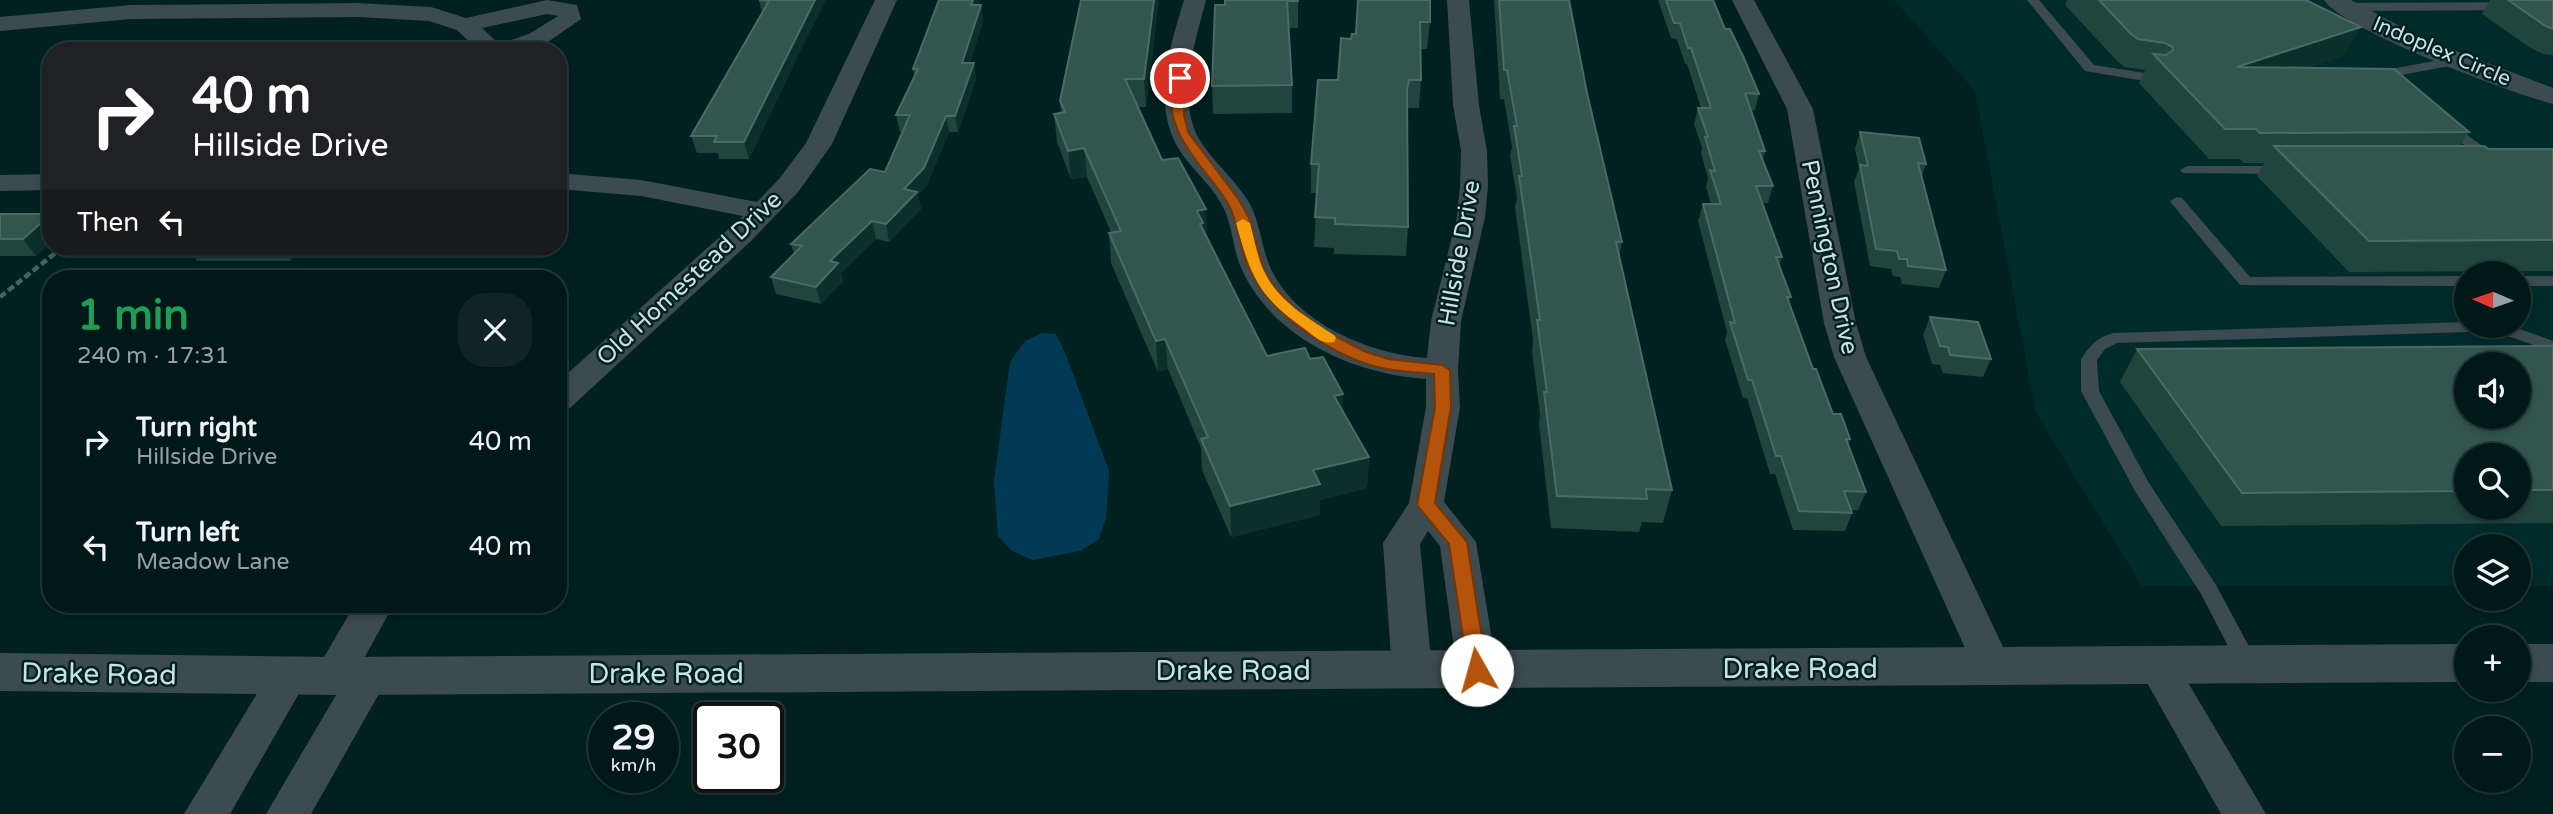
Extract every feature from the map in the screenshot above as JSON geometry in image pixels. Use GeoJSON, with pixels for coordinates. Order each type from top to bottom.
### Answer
{"type":"FeatureCollection","features":[{"type":"Feature","properties":{"kind":"street","name":"Old Homestead Drive"},"geometry":{"type":"LineString","coordinates":[[567,392],[741,235],[789,185],[819,144],[886,0]]}},
{"type":"Feature","properties":{"kind":"street"},"geometry":{"type":"LineString","coordinates":[[1195,0],[1184,36],[1178,107],[1182,132],[1233,200],[1242,218],[1257,271],[1270,291],[1289,312],[1320,334],[1359,354],[1386,364],[1442,370]]}},
{"type":"Feature","properties":{"kind":"street","name":"Hillside Drive"},"geometry":{"type":"LineString","coordinates":[[1412,671],[1401,543],[1426,505],[1443,407],[1442,370],[1446,321],[1471,217],[1474,186],[1474,150],[1466,105],[1458,0]]}},
{"type":"Feature","properties":{"kind":"street","name":"Pennington Drive"},"geometry":{"type":"LineString","coordinates":[[1743,0],[1800,109],[1840,323],[1850,357],[1992,666]]}},
{"type":"Feature","properties":{"kind":"street","name":"Indoplex Circle"},"geometry":{"type":"LineString","coordinates":[[2340,4],[2395,34],[2456,61],[2553,96]]}},
{"type":"Feature","properties":{"kind":"street"},"geometry":{"type":"LineString","coordinates":[[0,24],[131,12],[347,9],[431,14],[465,25],[483,42]]}},
{"type":"Feature","properties":{"kind":"street"},"geometry":{"type":"LineString","coordinates":[[465,25],[527,10],[569,10],[569,19],[550,33],[525,42]]}},
{"type":"Feature","properties":{"kind":"street"},"geometry":{"type":"LineString","coordinates":[[0,183],[42,182]]}},
{"type":"Feature","properties":{"kind":"street"},"geometry":{"type":"LineString","coordinates":[[567,182],[641,188],[763,212]]}},
{"type":"Feature","properties":{"kind":"street"},"geometry":{"type":"LineString","coordinates":[[1426,505],[1458,542],[1477,670]]}},
{"type":"Feature","properties":{"kind":"street"},"geometry":{"type":"LineString","coordinates":[[206,814],[330,676],[369,613]]}},
{"type":"Feature","properties":{"kind":"street","name":"Drake Road"},"geometry":{"type":"LineString","coordinates":[[0,672],[330,676],[2454,663]]}},
{"type":"Feature","properties":{"kind":"street"},"geometry":{"type":"LineString","coordinates":[[2531,663],[2553,663]]}},
{"type":"Feature","properties":{"kind":"street"},"geometry":{"type":"LineString","coordinates":[[2157,665],[2244,814]]}},
{"type":"Feature","properties":{"kind":"street"},"geometry":{"type":"LineString","coordinates":[[288,814],[330,676]]}},
{"type":"Feature","properties":{"kind":"lane"},"geometry":{"type":"LineString","coordinates":[[2033,0],[2091,68],[2151,78]]}},
{"type":"Feature","properties":{"kind":"lane"},"geometry":{"type":"LineString","coordinates":[[2340,4],[2553,6]]}},
{"type":"Feature","properties":{"kind":"lane"},"geometry":{"type":"LineString","coordinates":[[2358,76],[2388,81],[2456,61]]}},
{"type":"Feature","properties":{"kind":"lane"},"geometry":{"type":"LineString","coordinates":[[2438,119],[2505,169],[2477,170]]}},
{"type":"Feature","properties":{"kind":"lane"},"geometry":{"type":"LineString","coordinates":[[2187,170],[2298,170]]}},
{"type":"Feature","properties":{"kind":"lane"},"geometry":{"type":"LineString","coordinates":[[2177,201],[2246,282],[2454,281]]}},
{"type":"Feature","properties":{"kind":"lane"},"geometry":{"type":"LineString","coordinates":[[2531,281],[2553,281]]}},
{"type":"Feature","properties":{"kind":"lane"},"geometry":{"type":"LineString","coordinates":[[2248,663],[2209,590],[2143,486],[2090,391],[2089,360],[2099,345],[2114,338],[2468,327],[2514,332],[2553,346]]}},
{"type":"Feature","properties":{"kind":"path"},"geometry":{"type":"LineString","coordinates":[[0,297],[52,256]]}},
{"type":"Feature","properties":{"kind":"shaded area"},"geometry":{"type":"Polygon","coordinates":[[[1894,0],[2553,0],[2553,586],[2531,586],[2531,534],[2454,534],[2454,586],[2142,586],[2036,413],[1975,91],[1894,0]]]}},
{"type":"Feature","properties":{"kind":"shaded area"},"geometry":{"type":"Polygon","coordinates":[[[1042,333],[1056,334],[1109,471],[1106,518],[1099,539],[1080,551],[1033,560],[1012,551],[998,536],[994,481],[1010,362],[1025,341],[1042,333]]]}},
{"type":"Feature","properties":{"kind":"building"},"geometry":{"type":"Polygon","coordinates":[[[759,0],[815,0],[744,142],[714,142],[717,136],[691,136],[769,1],[759,0]]]}},
{"type":"Feature","properties":{"kind":"building"},"geometry":{"type":"Polygon","coordinates":[[[939,0],[973,0],[971,5],[981,5],[962,63],[974,63],[955,116],[946,116],[924,168],[904,189],[917,192],[886,224],[872,221],[830,261],[838,263],[816,287],[771,277],[802,246],[791,244],[870,169],[885,172],[910,115],[896,115],[918,69],[913,69],[939,0]]]}},
{"type":"Feature","properties":{"kind":"building"},"geometry":{"type":"Polygon","coordinates":[[[1081,0],[1154,0],[1144,79],[1125,79],[1162,160],[1178,158],[1206,209],[1197,211],[1203,223],[1200,224],[1267,356],[1305,348],[1310,359],[1323,357],[1343,394],[1334,396],[1369,457],[1313,470],[1320,484],[1230,506],[1201,439],[1208,437],[1165,339],[1156,341],[1109,233],[1121,231],[1084,148],[1068,151],[1054,114],[1065,112],[1060,101],[1081,0]]]}},
{"type":"Feature","properties":{"kind":"building"},"geometry":{"type":"Polygon","coordinates":[[[1225,0],[1298,0],[1287,1],[1292,85],[1212,86],[1215,5],[1225,5],[1225,0]]]}},
{"type":"Feature","properties":{"kind":"building"},"geometry":{"type":"Polygon","coordinates":[[[1358,0],[1430,0],[1430,22],[1420,22],[1421,80],[1409,80],[1407,90],[1408,227],[1335,224],[1335,218],[1315,217],[1319,164],[1311,164],[1318,80],[1338,80],[1341,38],[1351,39],[1352,34],[1356,34],[1358,0]]]}},
{"type":"Feature","properties":{"kind":"building"},"geometry":{"type":"Polygon","coordinates":[[[1499,0],[1569,0],[1587,93],[1622,242],[1616,242],[1672,490],[1646,489],[1647,499],[1557,496],[1537,320],[1540,320],[1519,176],[1522,176],[1514,126],[1517,126],[1507,70],[1504,70],[1499,0]]]}},
{"type":"Feature","properties":{"kind":"building"},"geometry":{"type":"Polygon","coordinates":[[[1666,0],[1713,0],[1725,29],[1730,29],[1759,94],[1745,93],[1765,151],[1759,151],[1773,186],[1756,186],[1782,257],[1776,257],[1791,297],[1787,297],[1813,369],[1816,369],[1833,414],[1841,414],[1850,439],[1846,439],[1866,492],[1844,491],[1852,513],[1799,511],[1781,456],[1776,456],[1752,380],[1748,380],[1730,322],[1735,323],[1703,204],[1721,204],[1710,170],[1715,171],[1705,137],[1708,137],[1698,108],[1711,108],[1691,48],[1688,48],[1680,23],[1674,23],[1666,0]]]}},
{"type":"Feature","properties":{"kind":"building"},"geometry":{"type":"Polygon","coordinates":[[[2099,0],[2306,0],[2361,27],[2237,67],[2394,69],[2469,132],[2260,133],[2256,129],[2225,129],[2153,54],[2166,55],[2173,50],[2172,47],[2165,43],[2138,39],[2099,0]]]}},
{"type":"Feature","properties":{"kind":"building"},"geometry":{"type":"Polygon","coordinates":[[[2508,0],[2553,0],[2553,29],[2544,25],[2508,0]]]}},
{"type":"Feature","properties":{"kind":"building"},"geometry":{"type":"Polygon","coordinates":[[[1860,132],[1919,138],[1926,164],[1918,163],[1946,270],[1908,266],[1907,259],[1899,259],[1897,251],[1876,249],[1860,165],[1868,166],[1860,132]]]}},
{"type":"Feature","properties":{"kind":"building"},"geometry":{"type":"Polygon","coordinates":[[[2274,146],[2484,146],[2489,149],[2553,149],[2553,240],[2369,241],[2274,146]]]}},
{"type":"Feature","properties":{"kind":"building"},"geometry":{"type":"Polygon","coordinates":[[[0,214],[42,214],[42,222],[23,239],[0,239],[0,214]]]}},
{"type":"Feature","properties":{"kind":"building"},"geometry":{"type":"Polygon","coordinates":[[[1930,317],[1978,322],[1991,359],[1950,355],[1948,347],[1940,346],[1930,317]]]}},
{"type":"Feature","properties":{"kind":"building"},"geometry":{"type":"Polygon","coordinates":[[[2553,346],[2553,490],[2531,490],[2531,443],[2454,443],[2454,491],[2242,493],[2137,349],[2553,346]]]}},
{"type":"Feature","properties":{"kind":"slow traffic"},"geometry":{"type":"LineString","coordinates":[[1243,223],[1257,271],[1270,291],[1289,312],[1328,338]]}},
{"type":"Feature","properties":{"kind":"route"},"geometry":{"type":"LineString","coordinates":[[1180,78],[1178,115],[1182,132],[1233,200],[1242,218],[1257,271],[1270,291],[1289,312],[1320,334],[1359,354],[1386,364],[1442,370],[1443,407],[1426,505],[1458,542],[1477,670]]}}]}
